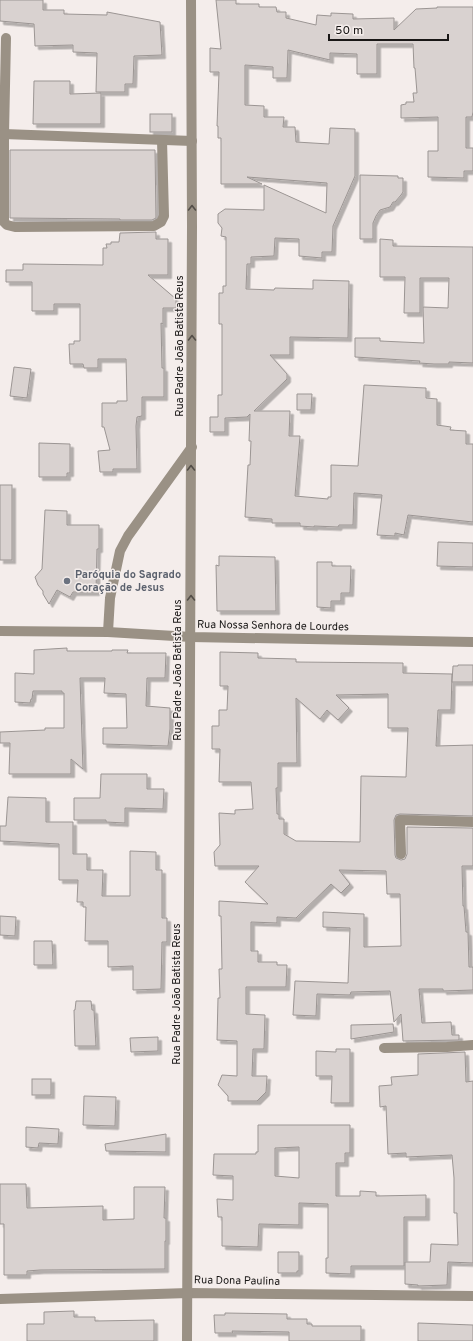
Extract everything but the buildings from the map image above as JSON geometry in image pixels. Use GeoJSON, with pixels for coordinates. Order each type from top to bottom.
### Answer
{"type":"FeatureCollection","features":[{"type":"Feature","properties":{"kind":"street","name":"Rua Padre João Batista Reus"},"geometry":{"type":"LineString","coordinates":[[187,1341],[192,447],[191,0]]}},
{"type":"Feature","properties":{"kind":"street"},"geometry":{"type":"LineString","coordinates":[[6,38],[4,222],[7,225],[15,227],[154,226],[161,222],[164,216],[162,140]]}},
{"type":"Feature","properties":{"kind":"street"},"geometry":{"type":"LineString","coordinates":[[4,134],[192,141]]}},
{"type":"Feature","properties":{"kind":"street"},"geometry":{"type":"LineString","coordinates":[[108,632],[110,598],[120,551],[128,536],[192,447]]}},
{"type":"Feature","properties":{"kind":"street","name":"Rua Nossa Senhora de Lourdes"},"geometry":{"type":"LineString","coordinates":[[2,632],[108,632],[190,637],[473,642]]}},
{"type":"Feature","properties":{"kind":"street"},"geometry":{"type":"LineString","coordinates":[[400,854],[400,820],[473,822]]}},
{"type":"Feature","properties":{"kind":"street"},"geometry":{"type":"LineString","coordinates":[[384,1048],[447,1048],[473,1045]]}},
{"type":"Feature","properties":{"kind":"street","name":"Rua Dona Paulina"},"geometry":{"type":"LineString","coordinates":[[0,1299],[188,1292],[473,1296]]}},
{"type":"Feature","properties":{"kind":"place","name":"Paróquia do Sagrado Coração de Jesus"},"geometry":{"type":"Point","coordinates":[67,581]}}]}
